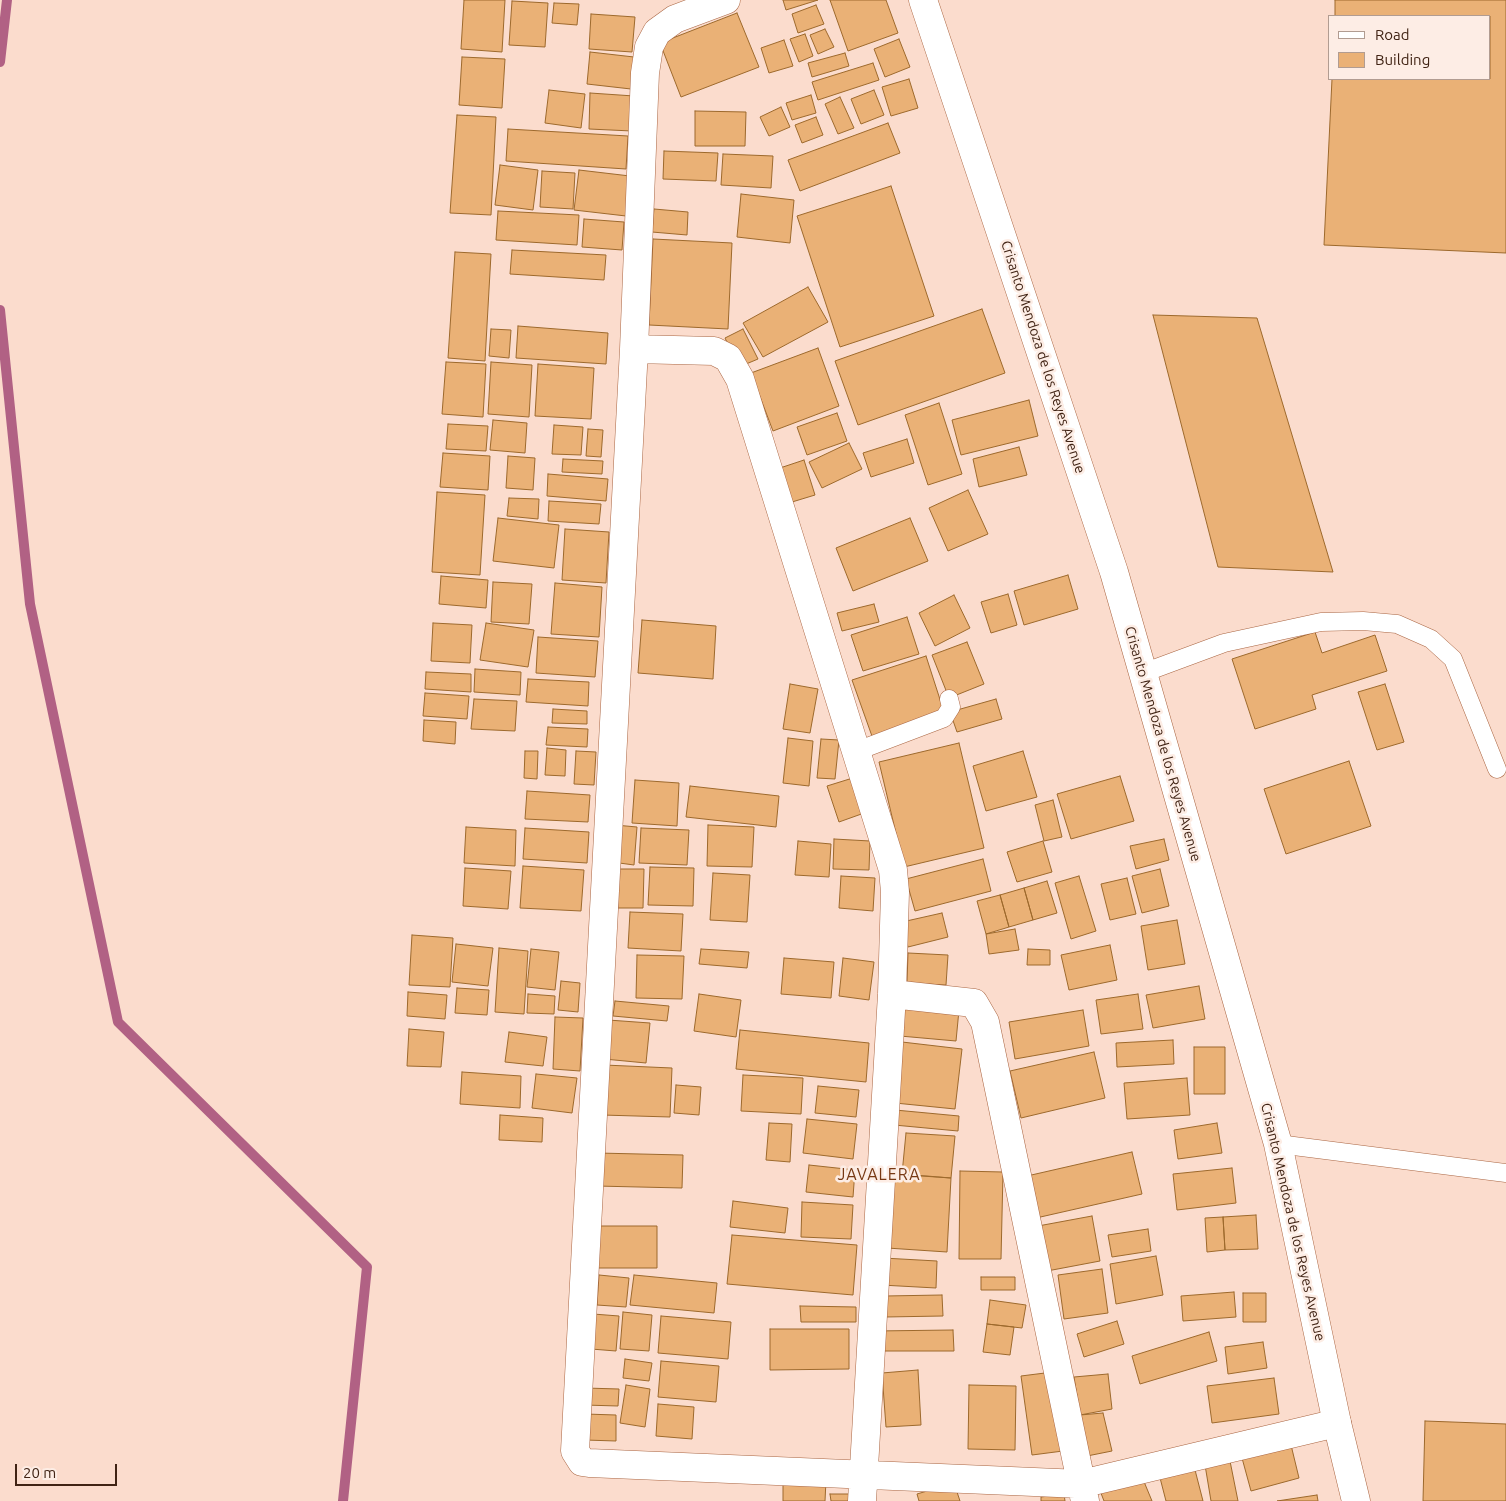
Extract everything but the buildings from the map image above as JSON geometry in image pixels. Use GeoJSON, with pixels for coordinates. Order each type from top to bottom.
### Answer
{"type":"FeatureCollection","features":[{"type":"Feature","properties":{"kind":"street"},"geometry":{"type":"LineString","coordinates":[[726,0],[675,19],[657,32],[649,47],[645,73],[634,349],[575,1451],[582,1462],[589,1463],[863,1488],[1083,1492],[1337,1423]]}},
{"type":"Feature","properties":{"kind":"street","name":"Crisanto Mendoza de los Reyes Avenue"},"geometry":{"type":"LineString","coordinates":[[923,0],[1114,572],[1278,1144],[1337,1423],[1356,1501]]}},
{"type":"Feature","properties":{"kind":"street"},"geometry":{"type":"LineString","coordinates":[[634,349],[714,351],[728,358],[740,379],[893,870],[895,892],[892,994],[863,1488]]}},
{"type":"Feature","properties":{"kind":"street"},"geometry":{"type":"LineString","coordinates":[[892,994],[974,1003],[985,1022],[1083,1492]]}},
{"type":"Feature","properties":{"kind":"lane"},"geometry":{"type":"LineString","coordinates":[[1143,673],[1224,643],[1321,622],[1363,621],[1397,624],[1431,639],[1453,659],[1497,769]]}},
{"type":"Feature","properties":{"kind":"lane"},"geometry":{"type":"LineString","coordinates":[[856,751],[944,718],[951,707],[950,699]]}},
{"type":"Feature","properties":{"kind":"lane"},"geometry":{"type":"LineString","coordinates":[[1278,1144],[1506,1173]]}},
{"type":"Feature","properties":{"kind":"waterway"},"geometry":{"type":"LineString","coordinates":[[0,62],[7,0]]}},
{"type":"Feature","properties":{"kind":"waterway"},"geometry":{"type":"LineString","coordinates":[[0,310],[30,604],[118,1022],[367,1267],[343,1501]]}},
{"type":"Feature","properties":{"kind":"district","name":"JAVALERA"},"geometry":{"type":"Point","coordinates":[879,1175]}}]}
